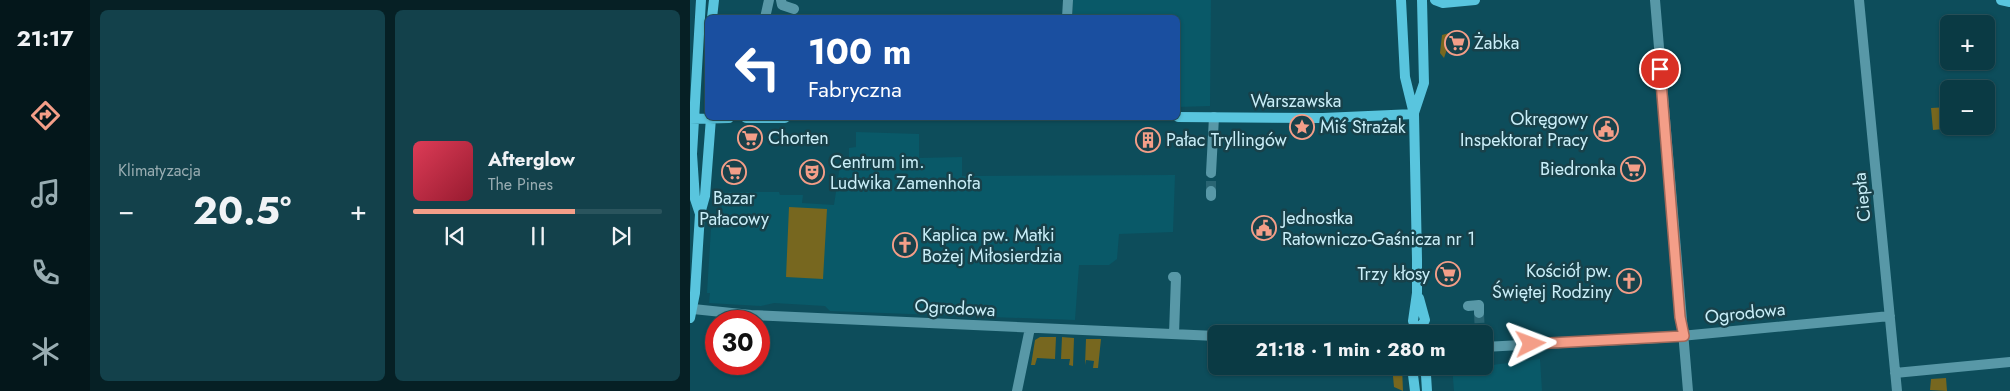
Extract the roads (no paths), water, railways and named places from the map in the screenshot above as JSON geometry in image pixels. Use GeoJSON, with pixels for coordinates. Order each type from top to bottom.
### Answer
{"type":"FeatureCollection","features":[{"type":"Feature","properties":{"kind":"street"},"geometry":{"type":"LineString","coordinates":[[700,214],[696,206],[692,154],[692,119],[701,0]]}},
{"type":"Feature","properties":{"kind":"street"},"geometry":{"type":"LineString","coordinates":[[712,15],[714,0]]}},
{"type":"Feature","properties":{"kind":"street"},"geometry":{"type":"LineString","coordinates":[[766,15],[769,0]]}},
{"type":"Feature","properties":{"kind":"street"},"geometry":{"type":"LineString","coordinates":[[781,0],[782,5],[794,9]]}},
{"type":"Feature","properties":{"kind":"street"},"geometry":{"type":"LineString","coordinates":[[1068,0],[1068,15]]}},
{"type":"Feature","properties":{"kind":"street"},"geometry":{"type":"LineString","coordinates":[[1400,0],[1405,77],[1414,114],[1417,293],[1413,321],[1415,325]]}},
{"type":"Feature","properties":{"kind":"street"},"geometry":{"type":"LineString","coordinates":[[1414,114],[1424,82],[1422,0]]}},
{"type":"Feature","properties":{"kind":"street"},"geometry":{"type":"LineString","coordinates":[[1435,0],[1443,3],[1475,0]]}},
{"type":"Feature","properties":{"kind":"street"},"geometry":{"type":"LineString","coordinates":[[1655,0],[1680,317],[1684,336],[1688,391]]}},
{"type":"Feature","properties":{"kind":"street","name":"Ciepła"},"geometry":{"type":"LineString","coordinates":[[1858,0],[1897,391]]}},
{"type":"Feature","properties":{"kind":"street"},"geometry":{"type":"LineString","coordinates":[[2001,0],[2010,2]]}},
{"type":"Feature","properties":{"kind":"street","name":"Warszawska"},"geometry":{"type":"LineString","coordinates":[[1180,117],[1323,118],[1414,114]]}},
{"type":"Feature","properties":{"kind":"street"},"geometry":{"type":"LineString","coordinates":[[1212,173],[1214,117]]}},
{"type":"Feature","properties":{"kind":"street"},"geometry":{"type":"LineString","coordinates":[[692,119],[705,118]]}},
{"type":"Feature","properties":{"kind":"street"},"geometry":{"type":"LineString","coordinates":[[691,313],[700,214],[706,196],[711,120]]}},
{"type":"Feature","properties":{"kind":"street"},"geometry":{"type":"LineString","coordinates":[[1173,277],[1176,277],[1174,334]]}},
{"type":"Feature","properties":{"kind":"street"},"geometry":{"type":"LineString","coordinates":[[1468,306],[1479,305],[1479,313]]}},
{"type":"Feature","properties":{"kind":"street","name":"Ogrodowa"},"geometry":{"type":"LineString","coordinates":[[691,313],[1208,336]]}},
{"type":"Feature","properties":{"kind":"street","name":"Ogrodowa"},"geometry":{"type":"LineString","coordinates":[[1493,347],[1684,336],[1890,316]]}},
{"type":"Feature","properties":{"kind":"street"},"geometry":{"type":"LineString","coordinates":[[1017,391],[1030,328]]}},
{"type":"Feature","properties":{"kind":"street"},"geometry":{"type":"LineString","coordinates":[[1895,373],[2010,362]]}},
{"type":"Feature","properties":{"kind":"street"},"geometry":{"type":"LineString","coordinates":[[1413,375],[1414,391]]}},
{"type":"Feature","properties":{"kind":"street"},"geometry":{"type":"LineString","coordinates":[[1426,375],[1427,391]]}},
{"type":"Feature","properties":{"kind":"tunnel"},"geometry":{"type":"LineString","coordinates":[[1211,173],[1211,191]]}},
{"type":"Feature","properties":{"kind":"tunnel"},"geometry":{"type":"LineString","coordinates":[[1479,313],[1480,325]]}},
{"type":"Feature","properties":{"kind":"place","name":"Żabka"},"geometry":{"type":"Point","coordinates":[1457,43]}},
{"type":"Feature","properties":{"kind":"place","name":"Miś Strażak"},"geometry":{"type":"Point","coordinates":[1302,127]}},
{"type":"Feature","properties":{"kind":"place","name":"Okręgowy Inspektorat Pracy"},"geometry":{"type":"Point","coordinates":[1606,129]}},
{"type":"Feature","properties":{"kind":"place","name":"Chorten"},"geometry":{"type":"Point","coordinates":[750,138]}},
{"type":"Feature","properties":{"kind":"place","name":"Pałac Tryllingów"},"geometry":{"type":"Point","coordinates":[1148,140]}},
{"type":"Feature","properties":{"kind":"place","name":"Biedronka"},"geometry":{"type":"Point","coordinates":[1633,169]}},
{"type":"Feature","properties":{"kind":"place","name":"Bazar Pałacowy"},"geometry":{"type":"Point","coordinates":[734,172]}},
{"type":"Feature","properties":{"kind":"place","name":"Centrum im. Ludwika Zamenhofa"},"geometry":{"type":"Point","coordinates":[812,172]}},
{"type":"Feature","properties":{"kind":"place","name":"Jednostka Ratowniczo-Gaśnicza nr 1"},"geometry":{"type":"Point","coordinates":[1264,228]}},
{"type":"Feature","properties":{"kind":"place","name":"Kaplica pw. Matki Bożej Miłosierdzia"},"geometry":{"type":"Point","coordinates":[905,245]}},
{"type":"Feature","properties":{"kind":"place","name":"Trzy kłosy"},"geometry":{"type":"Point","coordinates":[1448,274]}},
{"type":"Feature","properties":{"kind":"place","name":"Kościół pw. Świętej Rodziny"},"geometry":{"type":"Point","coordinates":[1629,281]}}]}
